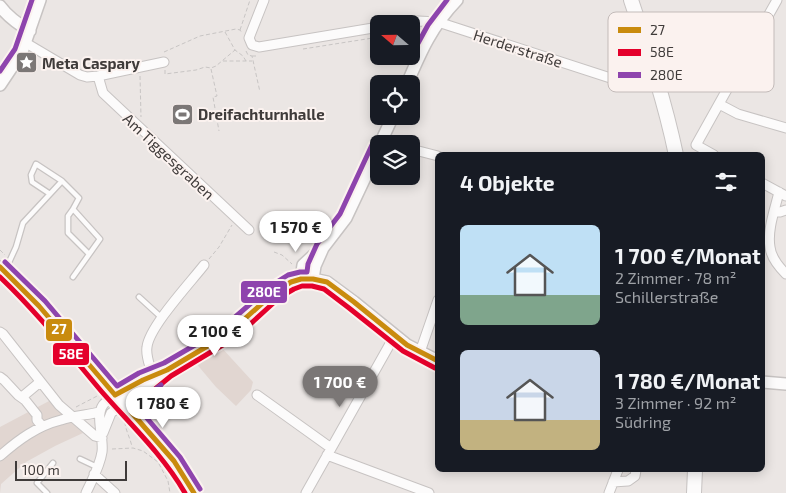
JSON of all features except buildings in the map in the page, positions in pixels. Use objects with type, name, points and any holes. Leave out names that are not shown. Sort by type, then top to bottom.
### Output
[{"type":"main road","points":[[0,85],[22,52],[40,0]]},
{"type":"main road","points":[[411,75],[438,22],[458,0]]},
{"type":"main road","points":[[631,0],[635,12]]},
{"type":"main road","points":[[0,6],[9,17],[30,31]]},
{"type":"main road","points":[[660,92],[675,152]]},
{"type":"main road","points":[[313,279],[315,266],[323,248],[346,218],[370,167]]},
{"type":"main road","points":[[301,279],[303,265],[323,248]]},
{"type":"main road","points":[[2,269],[45,313],[119,399],[129,416],[174,462],[194,493]]},
{"type":"main road","points":[[119,399],[231,331],[276,291],[291,282],[301,279],[327,282],[395,335],[435,360]]},
{"type":"main road","points":[[119,399],[133,396],[153,378]]},
{"type":"main road","points":[[765,382],[786,384]]},
{"type":"main road","points":[[129,416],[133,396]]},
{"type":"main road","points":[[694,493],[695,472]]},
{"type":"street","points":[[264,0],[249,38],[252,44],[260,51],[370,29]]},
{"type":"street","points":[[770,12],[777,0]]},
{"type":"street","name":"Herderstraße","points":[[420,21],[438,22],[608,77]]},
{"type":"street","points":[[26,43],[87,77],[140,67],[164,57]]},
{"type":"street","name":"Am Tiggesgraben","points":[[98,76],[103,93],[249,230]]},
{"type":"street","points":[[709,152],[696,145],[726,92]]},
{"type":"street","points":[[719,104],[738,114],[786,128]]},
{"type":"street","points":[[420,151],[435,155]]},
{"type":"street","points":[[765,185],[783,194],[775,212],[770,233],[770,248],[773,256],[786,274]]},
{"type":"street","points":[[775,212],[786,210]]},
{"type":"street","points":[[153,378],[146,349],[152,332],[204,266]]},
{"type":"street","points":[[420,352],[435,309]]},
{"type":"street","points":[[0,332],[40,382],[70,415],[95,436],[102,437]]},
{"type":"street","points":[[306,493],[395,335]]},
{"type":"street","points":[[0,377],[22,397],[37,415],[37,420],[42,426]]},
{"type":"street","points":[[22,397],[40,382]]},
{"type":"street","points":[[257,395],[329,452],[429,493]]},
{"type":"street","points":[[0,456],[17,442],[42,426],[70,415],[101,409],[119,399]]},
{"type":"street","points":[[102,437],[111,413],[119,399]]},
{"type":"street","points":[[86,493],[96,471],[102,450],[101,409]]},
{"type":"street","points":[[96,471],[115,493]]},
{"type":"street","points":[[609,493],[617,472]]},
{"type":"street","points":[[613,482],[628,481],[635,476],[636,472]]},
{"type":"lane","points":[[50,194],[32,182],[31,175],[36,164],[62,181],[79,198],[68,216],[68,232],[89,254]]},
{"type":"lane","points":[[2,269],[16,247],[23,223],[62,181]]},
{"type":"lane","points":[[73,209],[100,239],[73,277]]},
{"type":"lane","points":[[139,297],[162,318]]},
{"type":"lane","points":[[80,459],[96,471]]},
{"type":"lane","points":[[47,493],[37,483],[53,463]]},
{"type":"path","points":[[242,34],[240,30],[250,0]]},
{"type":"path","points":[[236,50],[211,68],[203,67],[196,70],[165,74],[164,57],[200,36],[236,29],[240,30]]},
{"type":"path","points":[[225,31],[236,50],[244,56],[246,61]]},
{"type":"path","points":[[300,49],[370,38]]},
{"type":"path","points":[[260,51],[252,56],[260,92]]},
{"type":"path","points":[[222,61],[252,60]]},
{"type":"path","points":[[140,67],[142,130]]},
{"type":"path","points":[[211,68],[217,96],[213,97],[219,131]]},
{"type":"path","points":[[204,266],[219,247],[236,218]]},
{"type":"path","points":[[274,252],[282,255],[291,263]]},
{"type":"path","points":[[70,415],[96,398],[101,409]]},
{"type":"path","points":[[129,416],[125,425],[132,448]]},
{"type":"path","points":[[102,450],[132,448],[143,451],[158,462],[168,481],[170,493]]},
{"type":"shaded area","points":[[221,347],[253,382],[251,390],[236,406],[216,387],[195,362]]},
{"type":"shaded area","points":[[51,400],[83,433],[26,462],[1,484],[0,493],[0,427]]},
{"type":"transit line","name":"280E","points":[[0,71],[15,49],[32,0]]},
{"type":"transit line","name":"280E","points":[[420,40],[428,25],[447,0]]},
{"type":"transit line","name":"280E","points":[[5,262],[45,301],[117,386],[139,373],[164,363],[207,338],[226,325],[272,285],[288,275],[307,272],[308,264],[317,244],[340,214],[370,149]]},
{"type":"transit line","name":"27","points":[[0,267],[39,306],[115,395]]},
{"type":"transit line","name":"58E","points":[[0,277],[40,319],[146,441],[167,466],[185,493]]},
{"type":"transit line","name":"27","points":[[115,395],[167,370],[211,344],[231,331],[276,291],[291,282],[301,279],[327,282],[407,345],[435,359]]},
{"type":"transit line","name":"58E","points":[[138,403],[171,376],[236,337],[280,297],[302,286],[324,289],[403,351],[435,368]]},
{"type":"transit line","name":"280E","points":[[161,385],[140,401],[140,410],[180,457],[200,489]]},
{"type":"transit line","name":"27","points":[[132,413],[174,461],[194,493]]},
{"type":"place","name":"Meta Caspary","points":[[26,63]]},
{"type":"place","name":"Dreifachturnhalle","points":[[182,114]]}]
